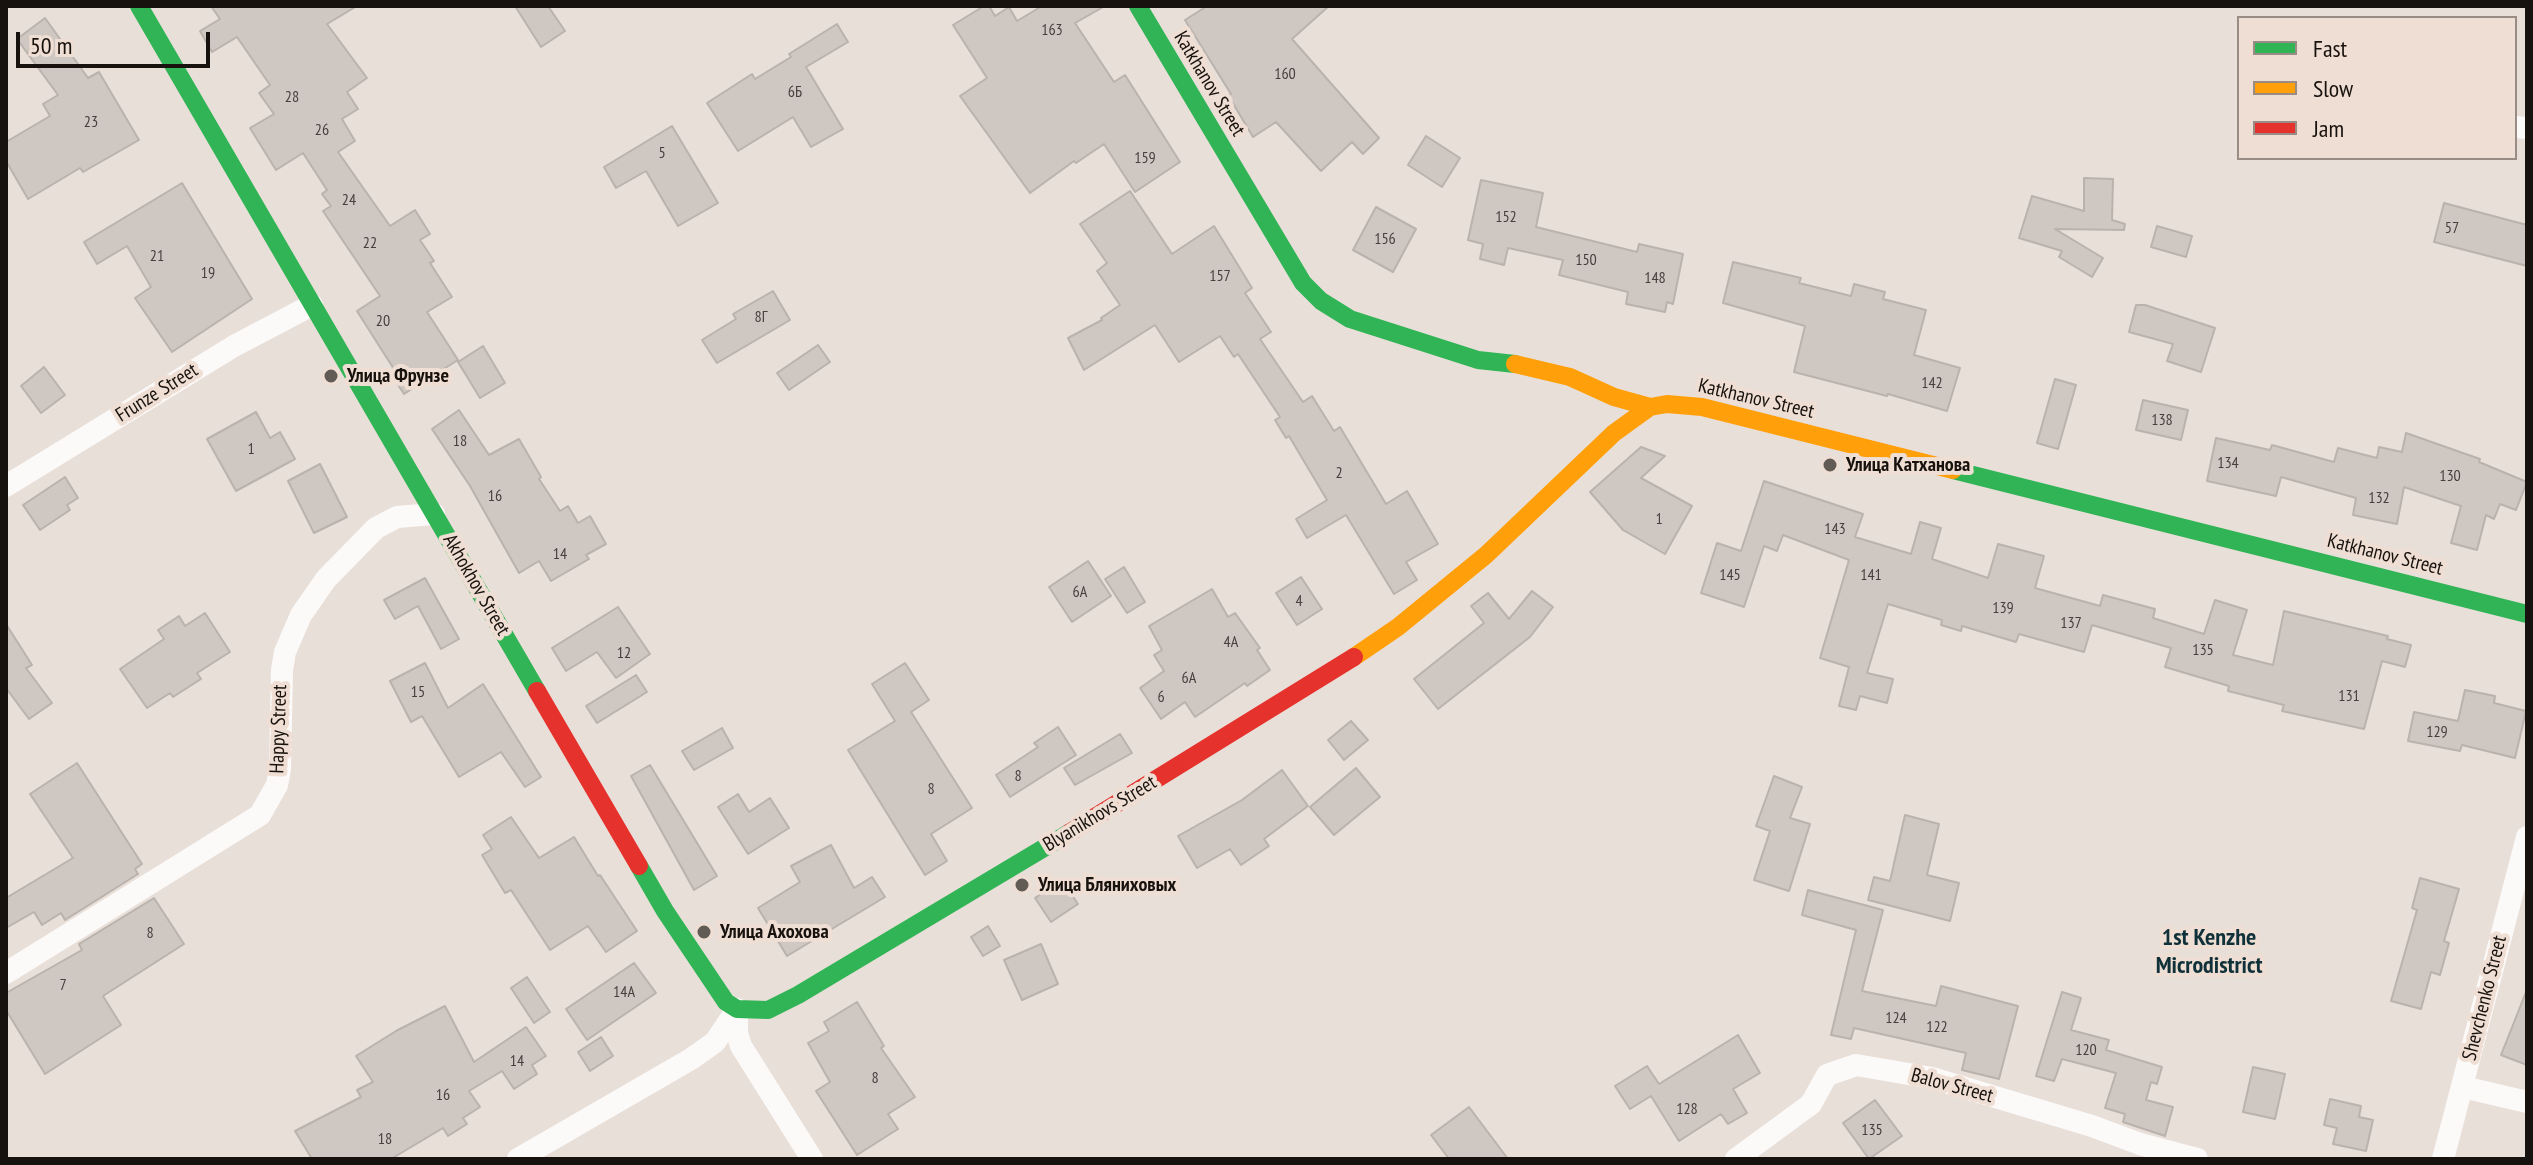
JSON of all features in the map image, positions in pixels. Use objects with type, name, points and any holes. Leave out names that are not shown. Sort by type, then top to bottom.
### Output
[{"type":"street","name":"Akhokhov Street","points":[[139,6],[665,911],[712,985],[726,1002],[737,1009]]},
{"type":"street","name":"Katkhanov Street","points":[[1138,6],[1303,283],[1321,301],[1350,319],[1478,360],[1501,361],[1570,377],[1614,397],[1650,407],[1667,404],[1702,407],[2527,614]]},
{"type":"street","name":"Frunze Street","points":[[6,486],[234,346],[312,305]]},
{"type":"street","name":"Blyanikhovs Street","points":[[737,1009],[768,1010],[798,995],[1125,800],[1336,669],[1398,627],[1486,555],[1614,433],[1650,407]]},
{"type":"street","name":"Happy Street","points":[[6,973],[260,815],[277,785],[282,670],[292,633],[301,615],[326,579],[376,528],[397,517],[434,514]]},
{"type":"street","name":"Shevchenko Street","points":[[2443,1159],[2527,837]]},
{"type":"street","points":[[518,1159],[691,1059],[715,1042],[737,1009]]},
{"type":"street","points":[[737,1009],[737,1033],[741,1046],[812,1159]]},
{"type":"street","name":"Balov Street","points":[[1736,1159],[1811,1104],[1827,1075],[1856,1065],[1932,1078],[2197,1159]]},
{"type":"street","points":[[2463,1087],[2527,1102]]},
{"type":"building","points":[[211,6],[357,6],[327,24],[367,78],[347,92],[358,109],[342,119],[355,141],[338,152],[390,226],[415,210],[430,234],[420,240],[434,261],[430,263],[452,297],[427,312],[458,360],[404,394],[393,377],[397,374],[357,311],[380,296],[323,211],[331,206],[322,194],[327,190],[303,153],[276,170],[250,128],[274,114],[259,93],[270,85],[237,37],[212,52],[200,31],[220,19]]},
{"type":"building","points":[[515,6],[548,6],[565,31],[541,47]]},
{"type":"building","points":[[989,6],[995,16],[1009,7],[1017,21],[1042,6],[1105,6],[1075,23],[1114,82],[1125,75],[1180,162],[1135,192],[1104,144],[1030,193],[960,96],[987,78],[953,25]]},
{"type":"building","points":[[1207,6],[1329,6],[1292,39],[1379,138],[1363,154],[1352,142],[1321,171],[1276,122],[1253,137],[1228,95],[1231,94],[1185,20]]},
{"type":"building","points":[[45,18],[88,78],[99,72],[139,140],[83,172],[80,168],[28,199],[6,161],[6,142],[50,116],[43,104],[58,95],[17,39]]},
{"type":"building","points":[[837,24],[848,42],[806,67],[843,129],[811,147],[793,117],[738,151],[707,103],[752,74],[755,79]]},
{"type":"building","points":[[672,126],[718,203],[678,226],[646,171],[616,188],[604,167]]},
{"type":"building","points":[[1426,136],[1460,158],[1442,187],[1408,165]]},
{"type":"building","points":[[2084,178],[2113,179],[2112,220],[2125,224],[2124,230],[2055,229],[2103,258],[2092,277],[2059,257],[2062,251],[2019,238],[2032,196],[2084,211]]},
{"type":"building","points":[[1481,180],[1543,193],[1536,227],[1637,252],[1639,244],[1683,254],[1673,304],[1667,302],[1665,312],[1626,304],[1628,292],[1559,275],[1563,260],[1508,248],[1504,265],[1480,259],[1483,244],[1468,240]]},
{"type":"building","points":[[182,183],[252,299],[172,352],[135,298],[151,287],[127,246],[97,264],[84,242]]},
{"type":"building","points":[[1130,191],[1172,254],[1214,226],[1252,288],[1245,293],[1271,332],[1260,339],[1303,402],[1312,396],[1334,431],[1340,427],[1386,504],[1407,491],[1438,544],[1406,562],[1417,580],[1394,594],[1346,515],[1307,538],[1296,519],[1327,500],[1289,436],[1286,438],[1275,420],[1280,417],[1238,354],[1234,357],[1220,336],[1179,362],[1155,325],[1084,370],[1068,338],[1102,320],[1120,305],[1097,271],[1107,263],[1080,224]]},
{"type":"building","points":[[2444,203],[2527,225],[2527,266],[2434,242]]},
{"type":"building","points":[[1376,207],[1416,229],[1393,272],[1353,250]]},
{"type":"building","points":[[2157,226],[2192,236],[2186,257],[2151,247]]},
{"type":"building","points":[[1733,262],[1801,278],[1799,283],[1851,296],[1854,284],[1885,292],[1883,299],[1926,310],[1914,355],[1960,368],[1947,411],[1794,372],[1805,326],[1723,303]]},
{"type":"building","points":[[773,291],[790,320],[717,363],[702,340],[736,319],[733,314]]},
{"type":"building","points":[[2136,305],[2145,305],[2215,328],[2201,372],[2167,361],[2173,344],[2129,332]]},
{"type":"building","points":[[818,345],[830,362],[789,390],[777,373]]},
{"type":"building","points":[[483,346],[505,383],[480,398],[458,362]]},
{"type":"building","points":[[44,367],[65,395],[41,413],[21,386]]},
{"type":"building","points":[[2055,379],[2076,385],[2058,449],[2037,443]]},
{"type":"building","points":[[2143,400],[2188,410],[2181,440],[2136,430]]},
{"type":"building","points":[[459,410],[489,455],[519,439],[541,477],[539,479],[560,511],[568,506],[578,523],[590,516],[606,544],[586,555],[589,559],[551,581],[539,561],[519,573],[470,486],[432,429]]},
{"type":"building","points":[[256,412],[270,438],[280,432],[295,459],[236,491],[207,439]]},
{"type":"building","points":[[2406,433],[2480,459],[2479,462],[2527,482],[2516,510],[2500,504],[2494,519],[2486,515],[2477,550],[2451,543],[2461,506],[2404,487],[2397,524],[2353,515],[2356,498],[2281,477],[2276,496],[2207,481],[2216,438],[2270,450],[2272,445],[2334,462],[2338,448],[2377,458],[2379,447],[2402,452]]},
{"type":"building","points":[[1641,447],[1665,456],[1641,478],[1692,506],[1665,554],[1623,530],[1590,492]]},
{"type":"building","points":[[320,464],[347,517],[314,533],[288,481]]},
{"type":"building","points":[[65,477],[78,498],[67,505],[70,510],[40,530],[23,505]]},
{"type":"building","points":[[1764,481],[1863,514],[1855,537],[1911,554],[1920,522],[1941,528],[1932,559],[1988,578],[1998,544],[2044,556],[2035,588],[2100,606],[2103,595],[2155,609],[2153,618],[2204,634],[2215,600],[2247,610],[2233,655],[2273,665],[2284,611],[2388,636],[2387,639],[2411,645],[2405,667],[2382,661],[2364,729],[2282,711],[2284,705],[2228,691],[2229,686],[2165,667],[2171,648],[2092,625],[2084,652],[2019,634],[2016,642],[1962,626],[1961,631],[1941,625],[1942,620],[1888,604],[1867,673],[1893,679],[1887,703],[1860,696],[1856,710],[1839,706],[1849,667],[1820,658],[1849,560],[1783,535],[1777,551],[1764,546],[1744,607],[1701,593],[1717,543],[1741,551]]},
{"type":"building","points":[[1088,561],[1111,596],[1072,622],[1049,587]]},
{"type":"building","points":[[1124,567],[1145,602],[1127,613],[1105,579]]},
{"type":"building","points":[[1301,577],[1322,609],[1297,625],[1276,593]]},
{"type":"building","points":[[425,578],[459,639],[441,649],[418,606],[395,619],[384,600]]},
{"type":"building","points":[[1212,589],[1228,617],[1235,613],[1260,648],[1257,650],[1270,670],[1195,717],[1185,702],[1161,719],[1140,688],[1164,671],[1154,655],[1162,650],[1149,626]]},
{"type":"building","points":[[1532,591],[1553,607],[1530,637],[1438,709],[1414,679],[1484,623],[1471,606],[1488,593],[1509,619]]},
{"type":"building","points":[[618,607],[650,654],[616,678],[597,652],[566,671],[552,648]]},
{"type":"building","points":[[205,613],[230,652],[197,673],[201,679],[173,697],[170,693],[147,708],[120,669],[164,639],[158,630],[179,616],[185,626]]},
{"type":"building","points":[[6,624],[32,665],[26,668],[52,703],[29,719],[6,688]]},
{"type":"building","points":[[425,663],[448,708],[483,684],[541,777],[525,787],[501,752],[459,777],[422,716],[411,722],[390,681]]},
{"type":"building","points":[[905,663],[929,700],[911,712],[972,808],[931,834],[947,861],[925,875],[848,750],[895,721],[872,684]]},
{"type":"building","points":[[636,675],[647,692],[597,723],[586,706]]},
{"type":"building","points":[[2465,690],[2495,696],[2494,703],[2526,711],[2515,758],[2462,745],[2460,751],[2408,741],[2414,712],[2458,721]]},
{"type":"building","points":[[1351,721],[1368,740],[1344,760],[1328,740]]},
{"type":"building","points":[[1058,727],[1076,755],[1010,797],[996,775],[1038,747],[1034,743]]},
{"type":"building","points":[[722,728],[733,748],[694,770],[682,751]]},
{"type":"building","points":[[1120,734],[1132,753],[1075,785],[1064,768]]},
{"type":"building","points":[[77,763],[142,864],[135,869],[138,874],[65,920],[61,913],[42,925],[34,912],[6,928],[6,898],[73,858],[30,794]]},
{"type":"building","points":[[650,765],[717,876],[694,890],[631,776]]},
{"type":"building","points":[[1356,768],[1380,797],[1334,835],[1310,807]]},
{"type":"building","points":[[1282,770],[1308,806],[1264,839],[1269,846],[1241,865],[1230,849],[1197,868],[1178,836],[1242,800]]},
{"type":"building","points":[[1774,776],[1802,787],[1790,818],[1810,824],[1789,891],[1754,880],[1770,831],[1756,826]]},
{"type":"building","points":[[738,794],[749,812],[770,798],[789,828],[748,854],[718,807]]},
{"type":"building","points":[[1905,815],[1939,824],[1927,875],[1959,883],[1950,921],[1868,900],[1874,877],[1890,881]]},
{"type":"building","points":[[511,817],[539,858],[574,837],[637,931],[606,952],[588,926],[550,950],[511,890],[505,893],[482,855],[492,849],[483,835]]},
{"type":"building","points":[[831,845],[854,888],[872,877],[885,897],[787,956],[758,908],[800,882],[791,866]]},
{"type":"building","points":[[2420,878],[2459,889],[2444,941],[2449,943],[2440,975],[2431,972],[2421,1009],[2391,1001],[2417,910],[2412,908]]},
{"type":"building","points":[[1062,880],[1078,904],[1051,922],[1035,898]]},
{"type":"building","points":[[1808,890],[1883,910],[1862,991],[1936,1006],[1941,986],[2018,1006],[1999,1079],[1962,1070],[1966,1053],[1854,1028],[1851,1039],[1831,1035],[1856,930],[1802,915]]},
{"type":"building","points":[[154,898],[184,944],[103,996],[121,1025],[45,1074],[6,1010],[6,993],[82,950],[79,944]]},
{"type":"building","points":[[988,926],[1000,946],[983,956],[971,937]]},
{"type":"building","points":[[1041,944],[1058,984],[1022,1000],[1004,960]]},
{"type":"building","points":[[634,963],[656,993],[587,1040],[566,1009]]},
{"type":"building","points":[[527,977],[550,1012],[534,1023],[511,988]]},
{"type":"building","points":[[2062,992],[2081,998],[2071,1030],[2109,1040],[2106,1050],[2162,1067],[2157,1084],[2151,1082],[2146,1100],[2173,1107],[2165,1136],[2123,1122],[2125,1114],[2105,1108],[2116,1073],[2062,1059],[2054,1081],[2036,1076]]},
{"type":"building","points":[[2527,992],[2527,1065],[2501,1055]]},
{"type":"building","points":[[857,1002],[884,1046],[881,1048],[915,1097],[888,1114],[898,1129],[857,1155],[816,1091],[830,1082],[808,1043],[829,1031],[824,1022]]},
{"type":"building","points":[[445,1006],[474,1062],[526,1027],[546,1056],[532,1065],[537,1074],[514,1089],[502,1071],[469,1091],[480,1107],[463,1118],[467,1124],[448,1136],[443,1128],[391,1159],[312,1159],[295,1131],[361,1097],[357,1090],[373,1082],[356,1056]]},
{"type":"building","points":[[1738,1035],[1760,1073],[1733,1089],[1747,1113],[1728,1124],[1721,1114],[1679,1141],[1651,1096],[1630,1109],[1615,1086],[1647,1066],[1659,1084]]},
{"type":"building","points":[[601,1037],[613,1056],[590,1071],[578,1052]]},
{"type":"building","points":[[2253,1067],[2285,1074],[2275,1119],[2243,1112]]},
{"type":"building","points":[[2330,1099],[2361,1106],[2359,1117],[2373,1120],[2366,1151],[2333,1144],[2337,1128],[2324,1125]]},
{"type":"building","points":[[1875,1100],[1902,1136],[1869,1159],[1843,1123]]},
{"type":"building","points":[[1469,1107],[1508,1159],[1449,1159],[1431,1135]]},
{"type":"traffic: fast","points":[[139,6],[537,691]]},
{"type":"traffic: fast","points":[[1138,6],[1303,283],[1321,301],[1350,319],[1478,360],[1515,364]]},
{"type":"traffic: fast","points":[[1953,470],[2527,614]]},
{"type":"traffic: fast","points":[[639,866],[726,1002],[737,1009],[768,1010],[1069,833]]},
{"type":"traffic: slow","points":[[1515,364],[1570,377],[1614,397],[1650,407],[1667,404],[1702,407],[1953,470]]},
{"type":"traffic: slow","points":[[1354,657],[1398,627],[1486,555],[1614,433],[1650,407]]},
{"type":"traffic: jam","points":[[1069,833],[1354,657]]},
{"type":"traffic: jam","points":[[537,691],[639,866]]},
{"type":"place","name":"Улица Фрунзе","points":[[331,376]]},
{"type":"place","name":"Улица Катханова","points":[[1830,465]]},
{"type":"place","name":"Улица Бляниховых","points":[[1022,885]]},
{"type":"place","name":"Улица Ахохова","points":[[704,932]]},
{"type":"district","name":"1st Kenzhe Microdistrict","points":[[2209,952]]}]
